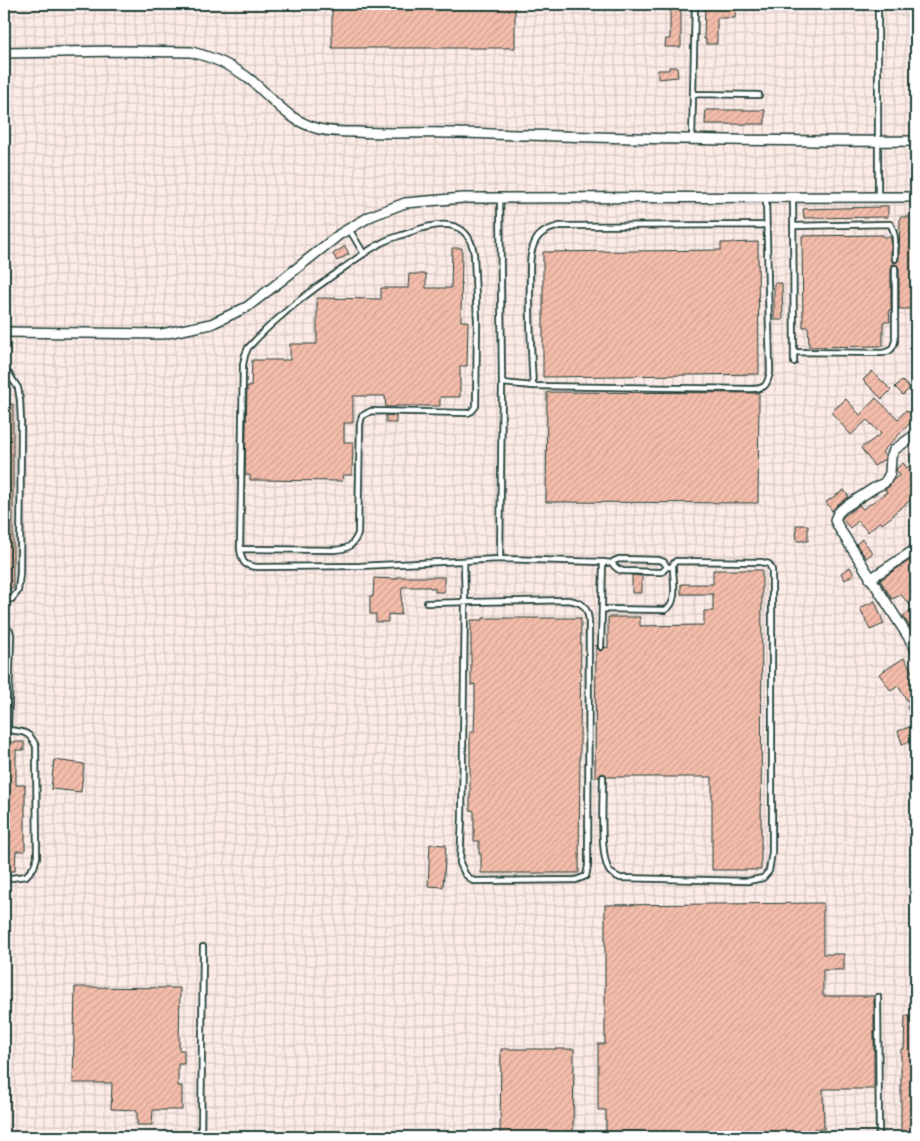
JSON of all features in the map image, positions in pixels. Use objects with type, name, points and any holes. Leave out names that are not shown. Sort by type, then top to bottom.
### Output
[{"type":"street","points":[[4,53],[191,52],[200,54],[221,62],[250,80],[286,113],[302,122],[320,129],[340,132],[458,132],[692,140],[916,141]]},
{"type":"street","points":[[4,332],[162,334],[212,324],[247,306],[349,228],[370,216],[405,203],[500,197],[916,197]]},
{"type":"street","points":[[916,434],[894,450],[891,457],[890,474],[884,483],[842,509],[835,520],[838,528],[870,579],[916,649]]},
{"type":"street","points":[[870,579],[916,549]]},
{"type":"lane","points":[[692,140],[695,4]]},
{"type":"lane","points":[[878,4],[878,197]]},
{"type":"lane","points":[[694,94],[759,95]]},
{"type":"lane","points":[[500,197],[502,383],[500,559]]},
{"type":"lane","points":[[502,383],[533,386],[750,390],[762,388],[766,385],[770,372],[766,198]]},
{"type":"lane","points":[[793,198],[794,362]]},
{"type":"lane","points":[[793,226],[890,224],[894,230],[895,259]]},
{"type":"lane","points":[[240,549],[334,550],[352,546],[358,534],[360,424],[362,416],[371,411],[468,413],[476,406],[477,321],[473,244],[468,235],[461,229],[452,225],[435,225],[384,242],[364,254],[281,315],[248,348],[243,365],[240,549],[243,561],[250,567],[258,567],[360,566],[500,559],[603,562],[612,563],[619,570],[623,571],[656,572],[662,572],[676,561],[761,562],[769,564],[772,570],[772,852],[769,871],[763,878],[748,881],[620,878],[611,873],[603,850],[603,777]]},
{"type":"lane","points":[[533,386],[529,309],[530,260],[533,246],[542,233],[559,226],[766,225]]},
{"type":"lane","points":[[349,228],[364,254]]},
{"type":"lane","points":[[794,352],[882,353],[890,351],[894,347],[896,335],[895,268]]},
{"type":"lane","points":[[4,371],[9,374],[18,388],[21,450],[20,573],[18,592],[12,599],[4,600]]},
{"type":"lane","points":[[602,609],[668,609],[673,602],[674,586],[670,567],[664,562],[660,560],[619,559],[612,563]]},
{"type":"lane","points":[[427,603],[465,602],[568,600],[578,601],[588,612],[588,866],[586,876],[576,880],[473,881],[465,874],[460,863],[465,602],[464,562]]},
{"type":"lane","points":[[601,646],[603,562]]},
{"type":"lane","points":[[4,626],[10,631],[11,635],[6,730],[28,733],[36,746],[37,857],[34,867],[26,876],[4,879]]},
{"type":"lane","points":[[201,1137],[203,947]]},
{"type":"lane","points":[[878,997],[879,1137]]},
{"type":"shaded area","points":[[4,4],[916,4],[916,1137],[4,1137]]},
{"type":"building","points":[[332,4],[515,4],[515,48],[332,48]]},
{"type":"building","points":[[670,4],[681,4],[681,47],[665,47],[666,39],[670,39]]},
{"type":"building","points":[[705,4],[736,4],[735,18],[717,18],[717,44],[706,44],[706,39],[704,39]]},
{"type":"building","points":[[669,67],[677,67],[678,77],[658,79],[658,70],[669,70]]},
{"type":"building","points":[[706,110],[765,110],[765,124],[705,124]]},
{"type":"building","points":[[888,206],[888,217],[804,218],[803,209],[879,207]]},
{"type":"building","points":[[900,217],[916,217],[916,309],[899,309],[899,268],[893,264],[891,268],[890,322],[883,322],[883,346],[809,347],[808,327],[803,327],[802,236],[883,235],[883,237],[891,237],[891,259],[895,263],[899,259]]},
{"type":"building","points":[[758,242],[759,374],[543,377],[543,252],[721,250],[721,243]]},
{"type":"building","points":[[345,246],[349,254],[337,261],[333,254]]},
{"type":"building","points":[[452,248],[462,248],[461,321],[468,321],[467,366],[460,366],[460,397],[440,397],[440,406],[386,407],[385,396],[353,396],[353,423],[344,423],[344,442],[353,442],[352,475],[343,475],[342,481],[250,480],[250,475],[245,475],[247,386],[251,387],[252,360],[290,360],[290,344],[317,344],[317,298],[381,299],[381,288],[408,288],[409,274],[426,274],[426,288],[451,288]]},
{"type":"building","points":[[774,283],[782,283],[783,320],[774,320]]},
{"type":"building","points":[[872,371],[891,390],[882,399],[863,380]]},
{"type":"building","points":[[902,381],[910,388],[903,395],[895,387]]},
{"type":"building","points":[[547,392],[759,393],[758,503],[546,502]]},
{"type":"building","points":[[876,398],[898,419],[906,410],[915,418],[882,452],[885,459],[874,466],[861,448],[881,434],[867,420],[851,435],[831,412],[846,399],[860,415]]},
{"type":"building","points":[[4,404],[13,404],[13,589],[4,589]]},
{"type":"building","points":[[386,415],[396,416],[396,423],[386,423]]},
{"type":"building","points":[[916,462],[916,496],[894,515],[882,524],[880,521],[868,532],[858,521],[850,528],[842,519],[859,505],[863,509],[887,492],[885,489],[900,475],[896,470],[903,463],[907,468]]},
{"type":"building","points":[[844,490],[849,497],[838,504],[832,511],[826,502]]},
{"type":"building","points":[[796,525],[808,525],[808,541],[797,541]]},
{"type":"building","points":[[862,539],[873,553],[866,558],[856,544]]},
{"type":"building","points":[[916,556],[916,634],[903,616],[913,608],[901,595],[892,599],[880,580]]},
{"type":"building","points":[[850,567],[854,574],[845,580],[841,573]]},
{"type":"building","points":[[713,570],[762,570],[761,870],[712,870],[712,777],[607,777],[603,773],[599,777],[595,777],[596,645],[600,651],[605,647],[608,648],[608,617],[640,617],[640,626],[704,625],[704,611],[713,611],[713,594],[681,594],[681,584],[713,584]]},
{"type":"building","points":[[632,575],[642,576],[642,593],[632,593]]},
{"type":"building","points":[[397,577],[444,577],[444,592],[435,592],[435,588],[430,587],[402,587],[401,615],[388,614],[388,622],[376,622],[376,614],[370,614],[370,596],[373,597],[374,578],[397,579]]},
{"type":"building","points":[[875,601],[884,624],[870,630],[860,608]]},
{"type":"building","points":[[483,618],[581,618],[579,873],[481,873],[479,841],[474,841],[474,811],[470,810],[470,732],[474,732],[475,706],[475,684],[471,685],[471,620],[483,620]]},
{"type":"building","points":[[904,658],[916,681],[916,739],[902,744],[898,731],[915,725],[907,707],[910,705],[898,686],[891,691],[879,674]]},
{"type":"building","points":[[4,742],[24,742],[24,750],[16,750],[16,785],[25,785],[25,851],[16,851],[15,871],[4,871]]},
{"type":"building","points":[[54,760],[84,764],[81,792],[51,789]]},
{"type":"building","points":[[430,844],[446,845],[443,887],[428,886]]},
{"type":"building","points":[[823,903],[823,954],[844,954],[844,970],[823,970],[823,996],[874,996],[874,1089],[823,1089],[824,1129],[814,1129],[814,1137],[606,1137],[606,1110],[598,1110],[598,1044],[605,1044],[605,905]]},
{"type":"building","points":[[75,987],[180,988],[179,1050],[184,1050],[184,1064],[178,1064],[178,1086],[182,1086],[182,1110],[153,1110],[152,1125],[137,1125],[137,1110],[111,1109],[112,1083],[73,1083]]},
{"type":"building","points":[[905,1016],[916,1016],[916,1137],[901,1137],[901,1049],[904,1049]]},
{"type":"building","points":[[501,1049],[574,1049],[573,1137],[500,1137]]}]
